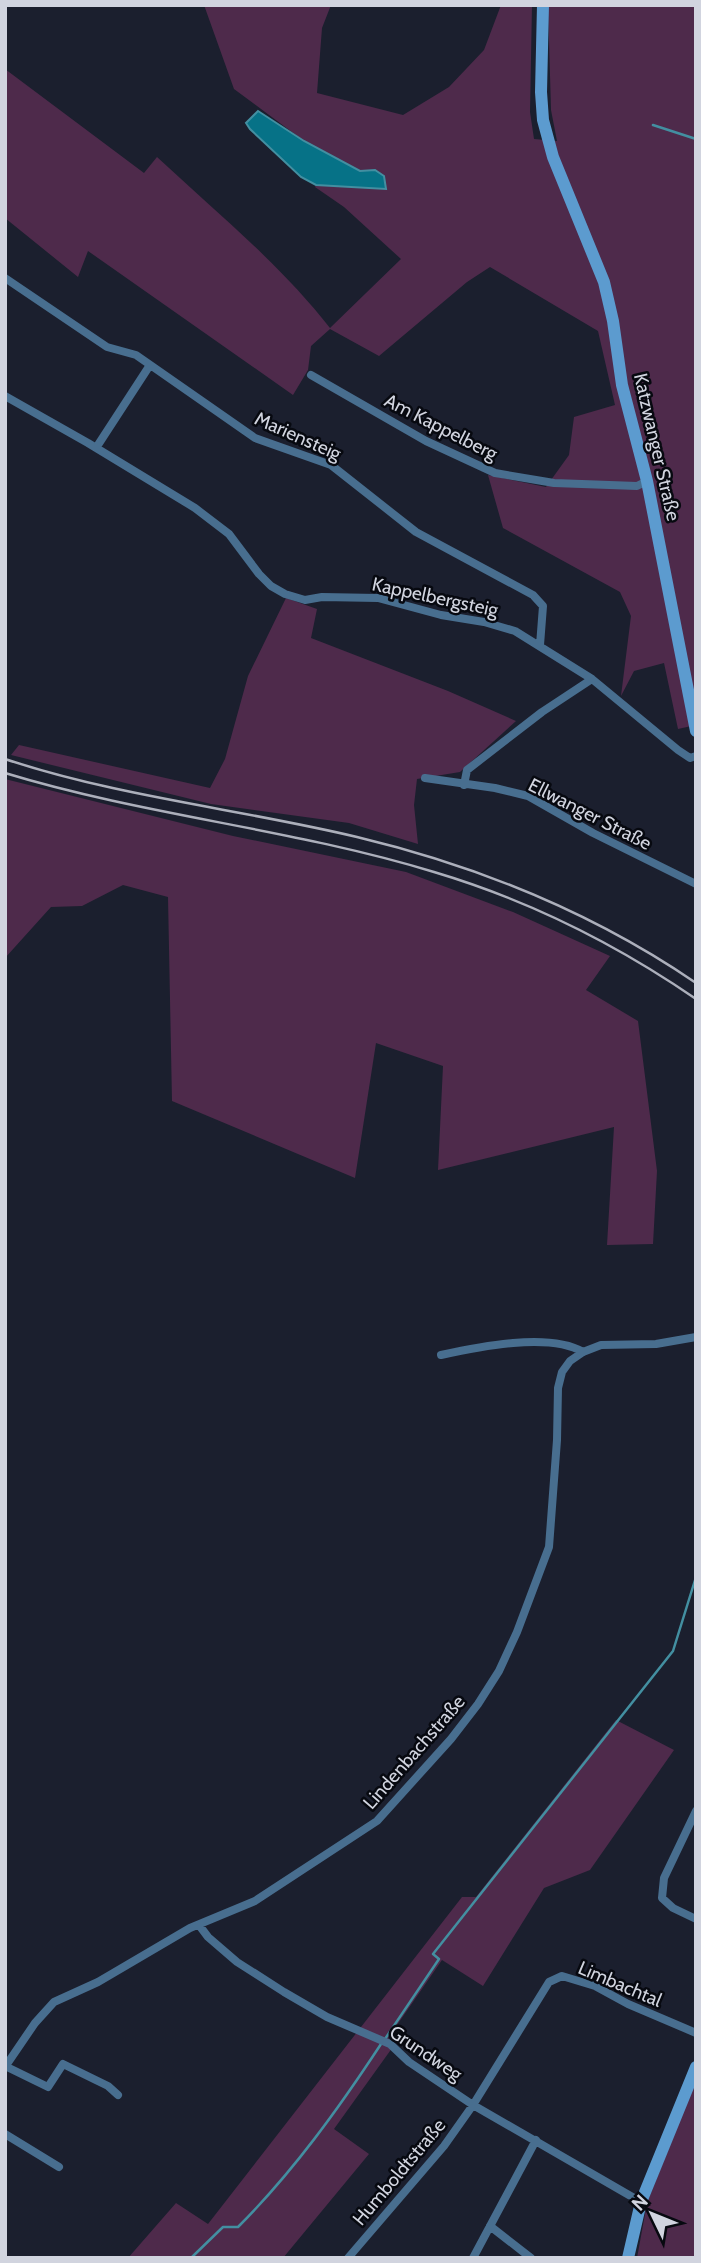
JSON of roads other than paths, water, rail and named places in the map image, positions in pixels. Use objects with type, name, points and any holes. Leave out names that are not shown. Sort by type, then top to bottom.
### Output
[{"type":"main road","name":"Katzwanger Straße","points":[[543,5],[543,120],[553,157],[595,255],[610,307],[622,386],[647,481],[696,731]]},
{"type":"main road","points":[[628,2258],[642,2202],[696,2067]]},
{"type":"street","name":"Mariensteig","points":[[5,278],[107,347],[136,355],[256,438],[331,465],[416,532],[533,595],[543,606],[540,645]]},
{"type":"street","points":[[96,447],[150,365]]},
{"type":"street","name":"Am Kappelberg","points":[[311,375],[426,441],[495,473],[554,483],[638,486],[647,481]]},
{"type":"street","name":"Kappelbergsteig","points":[[5,396],[96,447],[215,523],[229,534],[259,575],[285,594],[304,600],[321,597],[378,598],[515,631],[592,679],[678,750],[690,758],[696,756]]},
{"type":"street","points":[[464,785],[467,770],[542,712],[592,679]]},
{"type":"street","name":"Ellwanger Straße","points":[[425,778],[495,788],[528,796],[593,834],[696,884]]},
{"type":"street","points":[[440,1355],[494,1344],[574,1346],[583,1352],[601,1345],[656,1344],[696,1337]]},
{"type":"street","name":"Lindenbachstraße","points":[[118,2095],[108,2086],[63,2064],[48,2087],[5,2066],[35,2023],[54,2002],[98,1982],[199,1925],[255,1901],[377,1821],[450,1740],[499,1671],[549,1548],[558,1388],[562,1372],[570,1361],[583,1352]]},
{"type":"street","points":[[696,1811],[664,1878],[662,1898],[673,1908],[696,1919]]},
{"type":"street","name":"Grundweg","points":[[199,1925],[213,1941],[248,1969],[327,2017],[390,2044],[409,2063],[473,2105],[642,2202]]},
{"type":"street","name":"Limbachtal","points":[[473,2105],[548,1982],[562,1976],[595,1986],[628,2004],[696,2033]]},
{"type":"street","name":"Humboldtstraße","points":[[348,2258],[444,2146],[473,2105]]},
{"type":"street","points":[[5,2134],[59,2167]]},
{"type":"street","points":[[473,2258],[536,2140]]},
{"type":"street","points":[[490,2226],[531,2258]]},
{"type":"water","points":[[258,111],[304,141],[360,171],[375,170],[384,176],[386,189],[316,185],[301,177],[246,123]]},
{"type":"waterway","points":[[653,125],[696,139]]},
{"type":"waterway","points":[[385,2039],[439,1959],[433,1954],[673,1651],[696,1577]]},
{"type":"waterway","points":[[191,2258],[223,2227],[238,2227],[278,2184],[332,2116],[381,2044]]},
{"type":"railway","points":[[5,759],[136,793],[357,837],[446,862],[490,877],[575,913],[616,934],[696,983]]},
{"type":"railway","points":[[5,773],[112,801],[328,844],[469,883],[570,925],[635,960],[696,999]]}]
